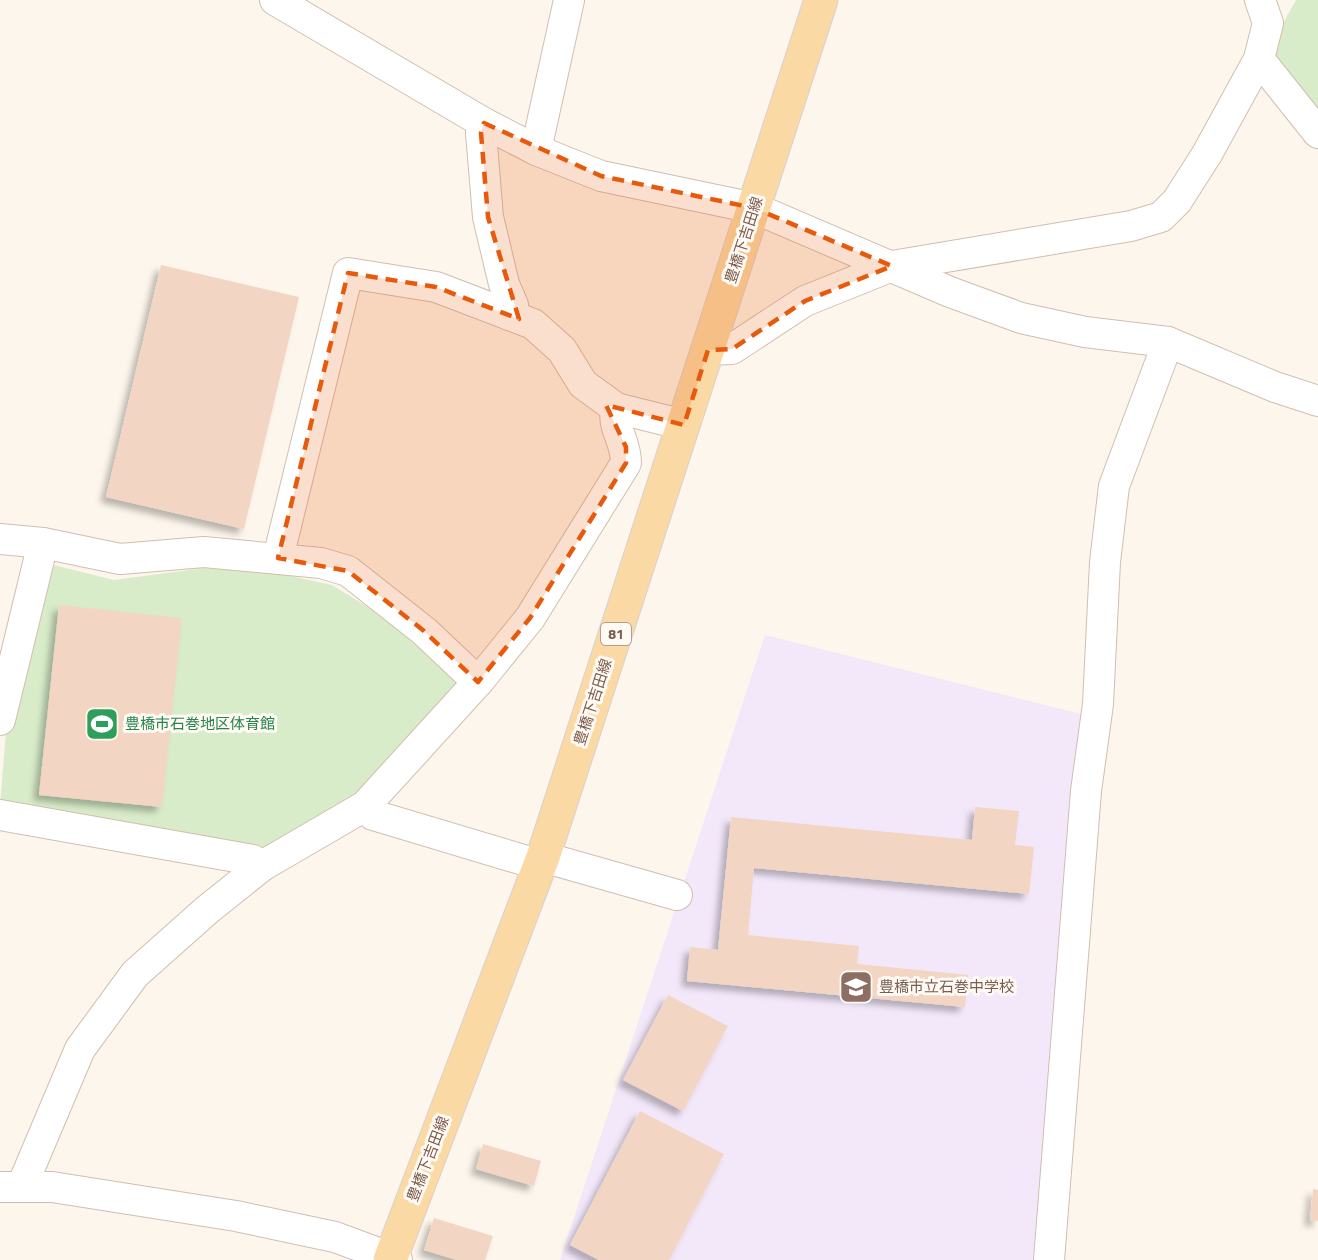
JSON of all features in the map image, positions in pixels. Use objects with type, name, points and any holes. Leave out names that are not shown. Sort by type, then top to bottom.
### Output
[{"type":"main road","name":"豊橋下吉田線","points":[[392,1259],[541,861],[821,0]]},
{"type":"street","points":[[275,0],[484,123],[536,150],[601,176],[754,208],[1021,318],[1085,332],[1168,342],[1275,387],[1318,400]]},
{"type":"street","points":[[536,150],[569,0]]},
{"type":"street","points":[[708,350],[732,349],[805,301],[892,266],[1131,226],[1161,217],[1177,201],[1207,154],[1259,59],[1268,23],[1260,0]]},
{"type":"street","points":[[1259,59],[1318,133]]},
{"type":"street","points":[[484,123],[481,133],[488,217],[504,284],[513,304],[509,315]]},
{"type":"street","points":[[278,558],[348,273],[436,287],[533,324],[562,350],[583,384],[616,408],[684,425]]},
{"type":"street","points":[[1049,1260],[1086,791],[1098,704],[1106,562],[1114,486],[1168,342]]},
{"type":"street","points":[[392,1259],[335,1237],[236,1216],[52,1187],[11,1186],[80,1049],[135,974],[207,910],[262,866],[365,806],[478,682],[530,618],[626,463],[626,447],[614,422],[616,408]]},
{"type":"street","points":[[0,539],[44,543],[120,559],[204,552],[321,563],[348,571],[424,631],[478,682]]},
{"type":"street","points":[[0,720],[44,543]]},
{"type":"street","points":[[365,806],[373,815],[677,895]]},
{"type":"street","points":[[0,815],[253,860],[262,866]]},
{"type":"highlighted area","points":[[484,123],[601,176],[754,208],[892,266],[805,301],[732,349],[708,350],[684,425],[606,405],[626,447],[626,463],[530,618],[478,682],[424,631],[348,571],[278,558],[348,273],[436,287],[519,319],[488,217],[481,133]]},
{"type":"shaded area","name":"豊橋市立石巻中学校","points":[[765,635],[1085,715],[1040,1260],[560,1260]]},
{"type":"green space","points":[[1296,0],[1318,0],[1318,109],[1268,50]]},
{"type":"green space","points":[[54,565],[114,580],[204,568],[281,574],[332,585],[391,621],[465,690],[355,805],[265,857],[0,806],[6,732]]},
{"type":"building","points":[[161,265],[299,297],[244,529],[106,497]]},
{"type":"building","points":[[59,605],[182,618],[162,807],[39,795]]},
{"type":"building","points":[[975,807],[1019,811],[1015,845],[1034,847],[1029,894],[754,868],[748,935],[859,946],[857,964],[968,975],[965,1007],[687,981],[690,947],[718,950],[731,817],[972,840]]},
{"type":"building","points":[[668,995],[728,1026],[683,1111],[623,1080]]},
{"type":"building","points":[[640,1111],[724,1154],[669,1260],[599,1260],[570,1245]]},
{"type":"building","points":[[483,1144],[541,1161],[534,1186],[476,1169]]},
{"type":"building","points":[[1313,1189],[1318,1190],[1318,1221],[1310,1221]]},
{"type":"building","points":[[434,1218],[493,1236],[485,1260],[457,1260],[424,1250]]},
{"type":"place","name":"豊橋市石巻地区体育館","points":[[102,724]]},
{"type":"place","name":"豊橋市立石巻中学校","points":[[856,987]]}]
